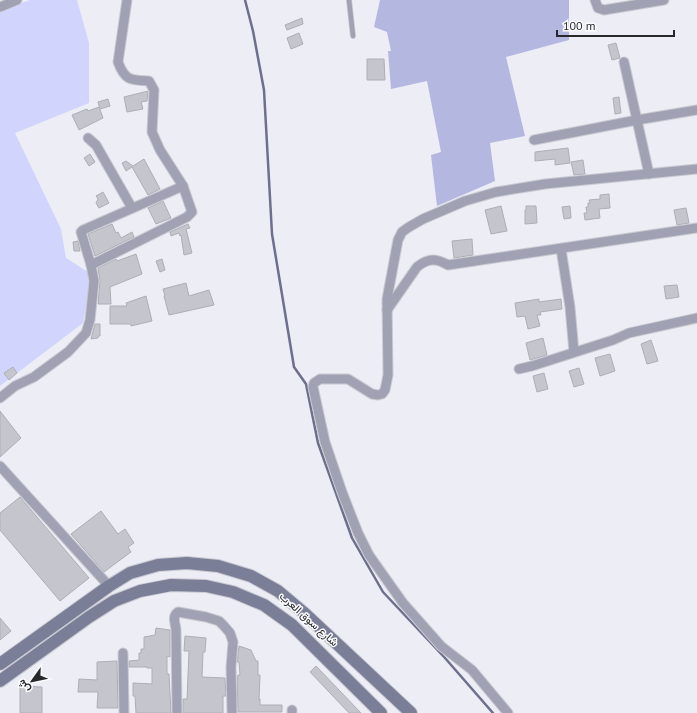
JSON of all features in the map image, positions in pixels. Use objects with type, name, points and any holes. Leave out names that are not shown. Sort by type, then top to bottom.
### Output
[{"type":"main road","name":"شارع سوق العرب","points":[[0,664],[109,586],[130,573],[158,565],[187,563],[218,566],[251,576],[278,591],[303,612],[411,713]]},
{"type":"main road","points":[[0,681],[89,617],[114,601],[140,591],[171,585],[206,586],[233,592],[264,605],[292,625],[381,713]]},
{"type":"street","points":[[0,7],[17,0]]},
{"type":"street","points":[[91,265],[187,217],[192,212],[183,186],[160,150],[152,132],[154,90],[152,84],[149,81],[132,80],[127,78],[122,72],[118,62],[127,0]]},
{"type":"street","points":[[595,0],[598,8],[604,10],[664,0]]},
{"type":"street","points":[[624,62],[649,174]]},
{"type":"street","points":[[534,140],[697,110]]},
{"type":"street","points":[[88,138],[96,145],[132,208]]},
{"type":"street","points":[[508,713],[472,670],[441,646],[403,602],[369,555],[358,533],[342,492],[325,442],[313,387],[314,383],[320,379],[348,379],[372,394],[382,394],[385,390],[388,375],[387,299],[398,240],[402,232],[423,219],[465,201],[496,192],[545,184],[697,169]]},
{"type":"street","points":[[0,398],[15,386],[34,377],[68,352],[86,333],[90,320],[94,281],[91,265],[81,232],[183,186]]},
{"type":"street","points":[[387,310],[422,262],[440,260],[448,265],[697,228]]},
{"type":"street","points":[[561,249],[570,308],[574,352]]},
{"type":"street","points":[[519,369],[613,340],[629,333],[697,318]]},
{"type":"street","points":[[0,466],[109,586]]},
{"type":"street","points":[[177,713],[176,629],[174,614],[178,612],[219,621],[230,633],[233,642],[231,667],[232,713]]},
{"type":"street","points":[[123,653],[124,713]]},
{"type":"lane","points":[[349,0],[353,36]]},
{"type":"shaded area","points":[[30,0],[77,0],[89,43],[89,103],[15,133],[61,229],[66,258],[88,272],[91,282],[83,323],[0,386],[0,10]]},
{"type":"shaded area","points":[[380,0],[569,0],[569,40],[506,57],[525,136],[490,143],[495,181],[437,206],[431,155],[441,152],[427,81],[391,89],[388,51],[391,51],[387,32],[374,27]]},
{"type":"building","points":[[302,18],[303,24],[287,30],[285,25]]},
{"type":"building","points":[[299,33],[303,44],[291,49],[287,38]]},
{"type":"building","points":[[616,43],[620,58],[612,60],[608,45]]},
{"type":"building","points":[[367,59],[384,59],[385,80],[367,80]]},
{"type":"building","points":[[148,91],[147,101],[141,102],[143,109],[127,112],[124,97]]},
{"type":"building","points":[[619,97],[621,113],[615,114],[613,98]]},
{"type":"building","points":[[108,99],[110,106],[100,109],[98,102]]},
{"type":"building","points":[[99,107],[103,118],[79,130],[72,115],[87,109],[88,111]]},
{"type":"building","points":[[568,148],[570,163],[555,165],[555,159],[535,161],[535,152]]},
{"type":"building","points":[[90,154],[95,162],[89,166],[84,158]]},
{"type":"building","points":[[144,159],[160,189],[148,195],[132,167],[126,171],[122,163],[126,161],[133,166]]},
{"type":"building","points":[[583,160],[585,174],[574,175],[571,162]]},
{"type":"building","points":[[103,192],[109,203],[99,208],[96,203],[98,199],[96,196]]},
{"type":"building","points":[[609,194],[610,208],[599,209],[600,218],[585,220],[584,213],[587,213],[586,207],[588,207],[588,203],[590,203],[589,200],[600,199],[600,195]]},
{"type":"building","points":[[163,201],[171,218],[156,224],[148,208]]},
{"type":"building","points":[[501,206],[507,231],[491,234],[485,210]]},
{"type":"building","points":[[526,206],[536,206],[537,223],[525,224]]},
{"type":"building","points":[[570,206],[571,218],[564,219],[562,207]]},
{"type":"building","points":[[686,208],[689,223],[677,225],[674,210]]},
{"type":"building","points":[[112,224],[116,233],[118,232],[121,238],[132,232],[134,237],[95,256],[88,234]]},
{"type":"building","points":[[188,224],[190,228],[186,229],[192,253],[184,255],[181,235],[180,236],[179,233],[171,236],[170,232]]},
{"type":"building","points":[[472,239],[473,255],[454,258],[452,241]]},
{"type":"building","points":[[78,241],[80,251],[74,251],[73,242]]},
{"type":"building","points":[[136,254],[142,274],[110,287],[111,304],[98,304],[100,281],[98,268],[116,259],[117,261]]},
{"type":"building","points":[[162,259],[165,270],[160,272],[156,261]]},
{"type":"building","points":[[186,283],[189,296],[209,290],[214,305],[169,315],[163,289]]},
{"type":"building","points":[[677,285],[679,297],[666,299],[664,286]]},
{"type":"building","points":[[146,296],[152,321],[131,326],[131,324],[110,324],[110,306],[127,306],[126,303]]},
{"type":"building","points":[[539,299],[539,302],[561,299],[562,309],[540,312],[541,315],[537,315],[540,326],[528,329],[525,316],[517,317],[515,303]]},
{"type":"building","points":[[95,324],[100,324],[100,336],[98,336],[98,338],[91,339]]},
{"type":"building","points":[[543,338],[547,355],[530,360],[526,343]]},
{"type":"building","points":[[651,340],[658,361],[647,364],[641,344]]},
{"type":"building","points":[[610,354],[615,371],[600,376],[595,358]]},
{"type":"building","points":[[13,367],[17,373],[9,380],[4,373]]},
{"type":"building","points":[[579,368],[584,384],[574,387],[569,371]]},
{"type":"building","points":[[544,373],[548,389],[537,392],[533,376]]},
{"type":"building","points":[[0,411],[21,438],[0,457]]},
{"type":"building","points":[[20,497],[89,578],[60,601],[0,530],[0,513]]},
{"type":"building","points":[[101,511],[118,534],[125,529],[134,543],[128,547],[131,552],[104,572],[71,534]]},
{"type":"building","points":[[0,618],[11,631],[0,640]]},
{"type":"building","points":[[156,628],[170,630],[170,657],[167,656],[167,674],[169,674],[171,713],[136,713],[135,696],[133,696],[133,683],[152,684],[152,668],[129,667],[129,661],[139,660],[139,653],[141,653],[141,649],[144,649],[144,637],[155,635]]},
{"type":"building","points":[[185,636],[206,638],[205,652],[203,652],[202,677],[225,678],[226,696],[223,696],[223,713],[183,713],[183,699],[187,699],[189,651],[184,651]]},
{"type":"building","points":[[239,646],[251,650],[256,661],[258,661],[258,675],[260,675],[260,705],[282,705],[282,712],[238,712],[237,678],[238,675],[240,675],[239,662],[237,662]]},
{"type":"building","points":[[117,661],[118,708],[97,708],[98,692],[78,692],[79,679],[97,680],[97,662]]},
{"type":"building","points":[[316,666],[361,713],[349,713],[310,672]]},
{"type":"building","points":[[20,686],[42,687],[42,713],[20,713]]},
{"type":"waterway","points":[[245,0],[253,31],[264,90],[272,234],[294,367],[306,384],[318,443],[352,538],[383,592],[445,658],[493,713]]}]
